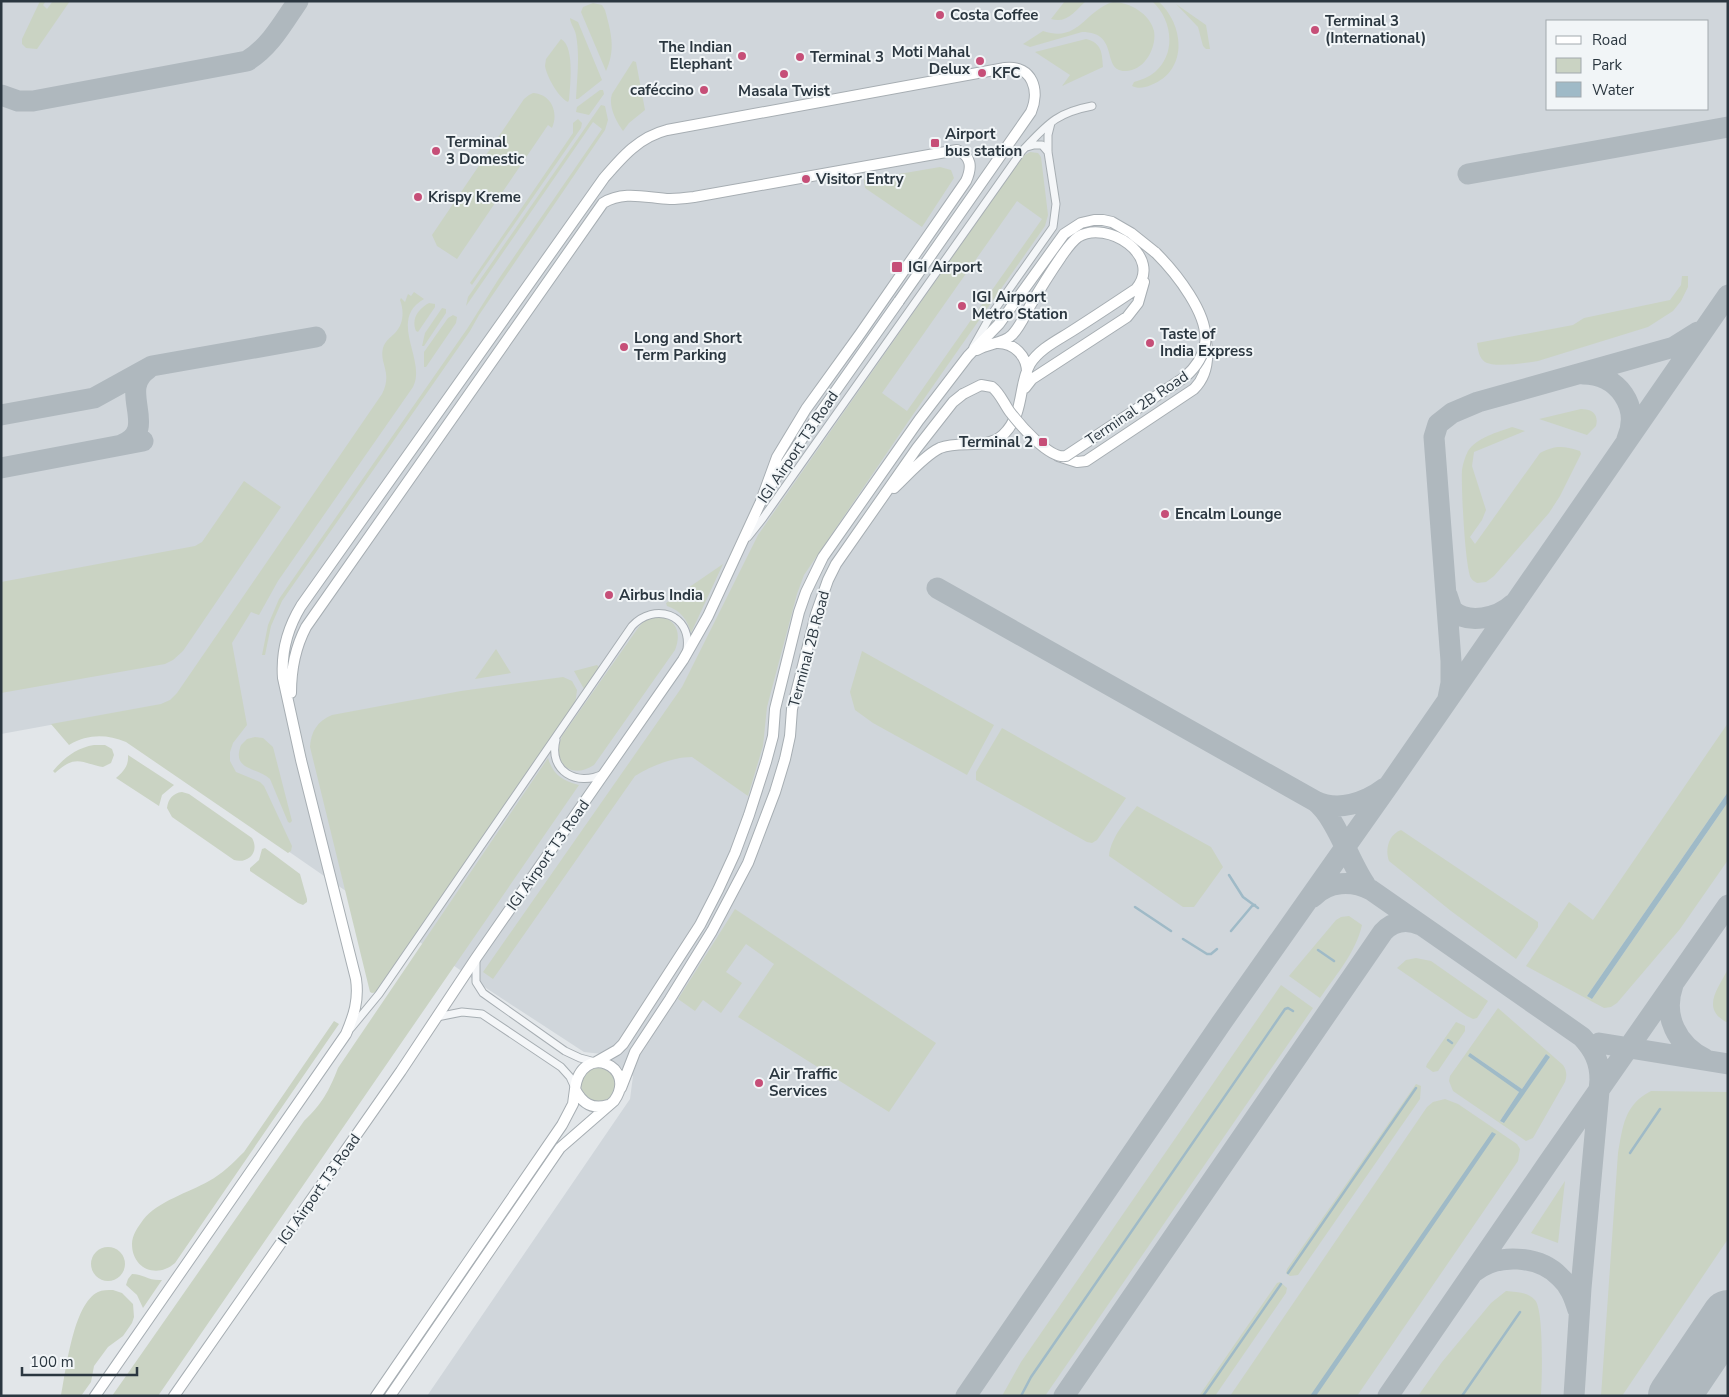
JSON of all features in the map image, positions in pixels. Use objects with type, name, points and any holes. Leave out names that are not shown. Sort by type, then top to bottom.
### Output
[{"type":"main road","name":"IGI Airport T3 Road","points":[[174,1396],[396,1078],[476,958],[610,767],[682,660],[708,616],[761,501],[806,432],[1031,112],[1036,98],[1030,78],[1021,70],[1005,68],[700,123],[658,132],[643,139],[622,157],[604,178],[296,614],[288,634],[282,665],[291,712]]},
{"type":"main road","points":[[95,1396],[346,1034],[357,1005],[356,979],[301,760],[291,712],[292,665],[299,639],[306,627],[603,203],[610,198],[625,195],[669,199],[694,197],[918,156],[952,151],[961,152],[968,158],[970,163],[966,181],[797,423],[777,457],[761,501]]},
{"type":"main road","name":"Terminal 2B Road","points":[[596,1062],[617,1050],[622,1044],[700,924],[735,853],[749,815],[773,736],[775,709],[799,612],[813,576],[823,557],[908,436],[968,356],[999,324],[1064,234],[1074,226],[1094,220],[1112,222],[1132,233],[1156,253],[1184,285],[1200,316],[1206,335],[1203,354],[1198,363],[1185,377],[1066,456],[1057,456],[1047,450],[1020,423],[992,387],[981,385],[963,394],[953,402],[878,502],[836,564],[821,596],[792,708],[790,736],[785,759],[748,863],[712,931],[670,999],[634,1052],[621,1088]]},
{"type":"main road","points":[[968,356],[985,346],[1007,339],[1015,331],[1052,270],[1069,245],[1078,237],[1096,232],[1114,236],[1138,253],[1144,264],[1145,271],[1140,297],[1132,312],[1032,379],[1022,393]]},
{"type":"main road","points":[[878,502],[938,449],[952,445],[986,442],[1002,436],[1012,422],[1030,364],[1041,352],[1136,289],[1141,284],[1145,271]]},
{"type":"main road","points":[[1057,456],[1077,462],[1086,461],[1194,390],[1202,380],[1206,369],[1208,351],[1206,335]]},
{"type":"main road","points":[[998,343],[1005,343],[1016,349],[1025,360],[1027,372]]},
{"type":"main road","points":[[766,762],[772,755],[785,759]]},
{"type":"main road","points":[[376,1396],[562,1125],[573,1104],[579,1074],[583,1068],[596,1062],[615,1069],[621,1081],[621,1088],[614,1101],[560,1148],[390,1396]]},
{"type":"main road","points":[[575,1089],[582,1101],[588,1105],[602,1107],[608,1105]]},
{"type":"street","points":[[741,545],[763,518],[1022,151],[1052,120],[1066,112],[1092,106]]},
{"type":"street","points":[[968,356],[991,315],[1053,227],[1056,204],[1048,152],[1048,135],[1052,120]]},
{"type":"street","points":[[1022,151],[1038,144],[1042,145],[1048,152]]},
{"type":"street","points":[[346,1034],[379,994],[632,626],[639,619],[656,612],[674,618],[682,624],[688,642],[687,652],[682,660]]},
{"type":"street","points":[[559,732],[555,742],[554,753],[557,763],[568,774],[582,780],[593,779],[610,767]]},
{"type":"street","points":[[476,958],[476,982],[483,993],[566,1051],[580,1058],[596,1062]]},
{"type":"street","points":[[436,1017],[462,1012],[482,1014],[561,1067],[570,1078],[575,1089]]},
{"type":"shaded area","points":[[1,1],[1728,1],[1728,1396],[427,1396],[630,1099],[633,1076],[602,1054],[584,1052],[489,990],[94,717],[1,734]]},
{"type":"green space","points":[[40,1],[46,1],[43,5],[47,9],[53,1],[70,1],[37,49],[26,48],[22,44],[22,39]]},
{"type":"green space","points":[[1065,1],[1086,1],[1066,18],[1062,20],[1051,19]]},
{"type":"green space","points":[[1152,1],[1158,1],[1174,22],[1177,34],[1177,59],[1172,69],[1163,78],[1148,86],[1137,88],[1132,86],[1134,82],[1155,72],[1167,55],[1169,46],[1168,26],[1159,8]]},
{"type":"green space","points":[[1113,2],[1126,4],[1144,14],[1154,31],[1153,44],[1148,57],[1144,63],[1132,70],[1118,70],[1102,38],[1094,34],[1082,32],[1030,47],[1023,44],[1043,31],[1055,34],[1065,33],[1081,24],[1103,6]]},
{"type":"green space","points":[[593,3],[602,5],[605,10],[611,33],[612,48],[606,71],[581,12],[583,7]]},
{"type":"green space","points":[[1176,4],[1206,25],[1210,49],[1206,49],[1203,46],[1198,27]]},
{"type":"green space","points":[[570,18],[578,22],[602,80],[578,99],[576,99],[578,51]]},
{"type":"green space","points":[[561,39],[565,43],[570,58],[571,76],[568,102],[560,96],[548,76],[545,66],[546,59]]},
{"type":"green space","points":[[1086,39],[1095,43],[1100,49],[1103,67],[1062,86],[1070,75],[1035,52]]},
{"type":"green space","points":[[633,61],[636,62],[645,110],[629,123],[623,131],[613,113],[611,99],[612,94]]},
{"type":"green space","points":[[600,90],[603,90],[604,94],[589,115],[576,112],[577,107]]},
{"type":"green space","points":[[533,93],[545,97],[552,105],[555,116],[552,128],[548,125],[457,259],[437,246],[432,235],[524,99]]},
{"type":"green space","points":[[601,105],[605,106],[608,120],[605,130],[470,331],[282,601],[271,626],[265,655],[262,655],[268,625],[279,599],[467,329],[498,280],[602,129],[593,122],[466,306],[468,297]]},
{"type":"green space","points":[[578,119],[582,123],[581,128],[472,285],[470,283],[573,133],[573,123]]},
{"type":"green space","points":[[1030,152],[1038,153],[1041,157],[1048,215],[1045,226],[804,575],[797,594],[767,707],[763,746],[748,796],[692,757],[662,763],[635,776],[493,979],[483,972],[682,687],[758,535],[1023,156]],"holes":[[[1017,201],[1042,219],[907,411],[882,393]]]},
{"type":"green space","points":[[940,167],[951,170],[954,178],[922,227],[865,188],[864,180]]},
{"type":"green space","points":[[1682,276],[1688,276],[1688,287],[1681,301],[1673,311],[1648,327],[1533,362],[1496,365],[1485,362],[1479,354],[1477,343],[1573,325],[1584,318],[1670,300],[1681,285]]},
{"type":"green space","points":[[414,292],[424,299],[413,308],[409,318],[408,329],[416,376],[413,387],[278,581],[259,615],[251,612],[232,643],[247,725],[233,743],[230,761],[236,772],[260,782],[264,786],[292,846],[291,851],[288,853],[126,742],[97,736],[76,741],[69,745],[51,724],[161,704],[170,700],[177,693],[382,394],[386,380],[382,354],[383,348],[386,341],[395,333],[402,321],[401,298],[405,302],[408,294],[411,296]]},
{"type":"green space","points":[[429,303],[435,304],[435,307],[418,332],[414,322],[416,315]]},
{"type":"green space","points":[[442,308],[446,309],[446,313],[424,346],[422,346],[425,333]]},
{"type":"green space","points":[[453,315],[457,317],[456,323],[426,367],[424,367],[424,352],[448,318]]},
{"type":"green space","points":[[1581,409],[1594,413],[1597,422],[1596,426],[1587,435],[1539,419]]},
{"type":"green space","points":[[1512,427],[1525,431],[1474,452],[1472,466],[1486,510],[1482,520],[1470,537],[1475,544],[1540,453],[1560,447],[1580,451],[1581,454],[1560,496],[1549,513],[1494,576],[1486,582],[1477,583],[1471,578],[1465,543],[1463,465],[1468,451],[1476,442]]},
{"type":"green space","points":[[244,481],[281,507],[183,651],[173,660],[165,664],[1,693],[1,582],[195,546],[202,542]]},
{"type":"green space","points":[[723,564],[691,633],[683,616],[667,606],[666,603]]},
{"type":"green space","points":[[661,616],[671,622],[677,629],[678,639],[675,650],[594,765],[577,771],[565,766],[559,753],[562,736],[638,628],[648,619]]},
{"type":"green space","points":[[496,649],[511,673],[475,679]]},
{"type":"green space","points":[[862,651],[994,725],[967,775],[873,723],[855,710],[850,692]]},
{"type":"green space","points":[[597,665],[600,668],[584,689],[574,671]]},
{"type":"green space","points":[[563,677],[572,681],[577,690],[575,705],[377,992],[370,992],[310,747],[316,728],[322,720],[332,715],[461,691]]},
{"type":"green space","points":[[1728,723],[1728,792],[1587,996],[1592,999],[1728,802],[1728,860],[1680,929],[1617,1003],[1611,1007],[1604,1008],[1526,966],[1569,902],[1593,920]]},
{"type":"green space","points":[[1002,728],[1126,798],[1097,840],[1092,843],[1087,842],[976,780],[976,772]]},
{"type":"green space","points":[[263,738],[273,747],[292,821],[290,823],[270,779],[247,767],[240,760],[241,745],[247,739]]},
{"type":"green space","points":[[105,745],[112,749],[114,755],[111,763],[103,767],[79,761],[68,763],[55,773],[53,771],[71,754],[82,748]]},
{"type":"green space","points":[[128,755],[174,785],[162,795],[159,806],[116,778],[126,766]]},
{"type":"green space","points":[[548,758],[559,776],[579,785],[158,1396],[112,1396],[304,1121],[320,1103],[338,1068]]},
{"type":"green space","points":[[182,792],[189,794],[252,838],[255,848],[251,856],[244,860],[234,860],[172,817],[167,808],[168,802],[174,795]]},
{"type":"green space","points":[[1137,806],[1211,847],[1223,867],[1194,907],[1183,907],[1109,856],[1116,836]]},
{"type":"green space","points":[[1401,830],[1538,922],[1538,927],[1516,959],[1451,911],[1389,861],[1387,852],[1390,839]]},
{"type":"green space","points":[[265,848],[300,874],[307,899],[307,902],[303,905],[250,871],[250,868],[259,860],[262,849]]},
{"type":"green space","points":[[735,909],[936,1043],[889,1112],[738,1017],[774,964],[746,944],[726,972],[742,983],[721,1013],[703,1000],[695,1011],[678,999]]},
{"type":"green space","points":[[1349,916],[1362,925],[1359,935],[1345,963],[1320,998],[1289,976],[1336,920]]},
{"type":"green space","points":[[1416,958],[1431,961],[1488,1001],[1477,1018],[1473,1019],[1467,1016],[1397,968],[1406,960]]},
{"type":"green space","points":[[1728,969],[1728,1023],[1715,1011],[1713,1005],[1716,991]]},
{"type":"green space","points":[[1281,985],[1313,1008],[1045,1396],[1002,1396],[1021,1362]]},
{"type":"green space","points":[[1498,1008],[1563,1065],[1566,1076],[1565,1082],[1533,1138],[1526,1141],[1453,1091],[1449,1081],[1450,1076]],"holes":[[[1470,1053],[1522,1089],[1546,1054],[1550,1057],[1503,1123],[1500,1121],[1519,1092]]]},
{"type":"green space","points":[[334,1021],[339,1024],[175,1263],[168,1268],[153,1271],[141,1265],[133,1253],[132,1241],[137,1228],[143,1220],[149,1213],[165,1202],[214,1178],[244,1152]]},
{"type":"green space","points":[[1456,1022],[1465,1026],[1465,1031],[1438,1071],[1433,1072],[1426,1067],[1427,1064]]},
{"type":"green space","points":[[598,1068],[605,1069],[610,1073],[614,1078],[614,1092],[610,1097],[605,1101],[598,1102],[591,1101],[586,1097],[582,1092],[581,1085],[582,1078],[586,1073],[591,1069]]},
{"type":"green space","points":[[1416,1084],[1421,1086],[1420,1099],[1298,1275],[1290,1276],[1286,1273],[1287,1269]]},
{"type":"green space","points":[[1651,1091],[1728,1092],[1728,1239],[1622,1396],[1601,1396],[1618,1153],[1626,1117],[1635,1103]]},
{"type":"green space","points":[[1445,1099],[1458,1104],[1517,1144],[1520,1149],[1518,1161],[1357,1396],[1230,1396],[1427,1107],[1433,1102]]},
{"type":"green space","points":[[1565,1181],[1558,1243],[1531,1233]]},
{"type":"green space","points":[[108,1247],[115,1248],[120,1252],[124,1257],[124,1271],[120,1276],[115,1280],[108,1281],[101,1280],[96,1276],[92,1271],[91,1264],[92,1257],[96,1252],[101,1248]]},
{"type":"green space","points":[[132,1274],[162,1280],[143,1308],[137,1295],[126,1285]]},
{"type":"green space","points":[[1280,1282],[1287,1288],[1286,1293],[1215,1396],[1199,1396],[1277,1283]]},
{"type":"green space","points":[[113,1290],[122,1293],[133,1304],[134,1317],[132,1323],[123,1336],[108,1347],[94,1366],[91,1382],[81,1396],[61,1396],[68,1355],[82,1310],[89,1299],[98,1292]]},
{"type":"green space","points":[[1506,1291],[1529,1295],[1538,1306],[1542,1346],[1541,1396],[1418,1396],[1442,1362],[1491,1303]]},
{"type":"water","points":[[1728,792],[1728,802],[1592,999],[1587,996]]},
{"type":"water","points":[[1470,1053],[1522,1089],[1546,1054],[1550,1057],[1504,1123],[1500,1121],[1519,1092],[1468,1056]]},
{"type":"water","points":[[1492,1132],[1496,1134],[1316,1396],[1310,1396]]},
{"type":"waterway","points":[[1229,875],[1243,897],[1258,908]]},
{"type":"waterway","points":[[1231,931],[1252,906],[1255,905]]},
{"type":"waterway","points":[[1135,907],[1171,931]]},
{"type":"waterway","points":[[1183,939],[1207,954],[1211,954],[1217,949]]},
{"type":"waterway","points":[[1318,950],[1334,961]]},
{"type":"waterway","points":[[1021,1396],[1031,1377],[1285,1009],[1288,1008],[1293,1011]]},
{"type":"waterway","points":[[1448,1040],[1452,1043]]},
{"type":"waterway","points":[[1288,1273],[1416,1088]]},
{"type":"waterway","points":[[1630,1153],[1660,1109]]},
{"type":"waterway","points":[[1203,1396],[1281,1284]]},
{"type":"waterway","points":[[1462,1396],[1520,1312]]},
{"type":"taxiway","points":[[1,95],[18,101],[33,101],[247,61],[269,42],[298,1]]},
{"type":"taxiway","points":[[1468,174],[1728,127]]},
{"type":"taxiway","points":[[966,1396],[1222,1022],[1389,785],[1728,295]]},
{"type":"taxiway","points":[[1448,698],[1451,683],[1451,661],[1434,437],[1438,424],[1452,413],[1478,402],[1674,347],[1698,332]]},
{"type":"taxiway","points":[[1,415],[94,398],[152,366],[316,337]]},
{"type":"taxiway","points":[[121,445],[132,438],[138,430],[136,388],[139,378],[148,369]]},
{"type":"taxiway","points":[[1583,374],[1596,375],[1607,380],[1623,394],[1631,415],[1631,427],[1627,439]]},
{"type":"taxiway","points":[[1,468],[143,441]]},
{"type":"taxiway","points":[[937,588],[1315,801],[1323,808],[1336,828],[1365,884]]},
{"type":"taxiway","points":[[1447,595],[1452,610],[1466,617],[1483,618],[1491,616],[1507,609],[1513,604]]},
{"type":"taxiway","points":[[1315,801],[1333,806],[1342,806],[1360,802],[1385,788]]},
{"type":"taxiway","points":[[1313,897],[1326,888],[1340,884],[1356,885],[1371,890],[1582,1037],[1593,1052],[1599,1068],[1600,1080],[1581,1288],[1574,1396]]},
{"type":"taxiway","points":[[1388,1396],[1728,905]]},
{"type":"taxiway","points":[[1064,1396],[1383,932],[1391,925],[1400,922],[1411,922],[1421,925]]},
{"type":"taxiway","points":[[1673,985],[1669,1008],[1674,1028],[1687,1046],[1705,1059]]},
{"type":"taxiway","points":[[1599,1043],[1728,1064]]},
{"type":"taxiway","points":[[1474,1272],[1483,1266],[1506,1259],[1518,1259],[1541,1264],[1560,1277],[1566,1284],[1578,1310]]},
{"type":"runway","points":[[1674,1396],[1728,1316]]},
{"type":"place","name":"Costa Coffee","points":[[940,15]]},
{"type":"place","name":"Terminal 3 (International)","points":[[1315,30]]},
{"type":"place","name":"The Indian Elephant","points":[[742,56]]},
{"type":"place","name":"Terminal 3","points":[[800,57]]},
{"type":"place","name":"Moti Mahal Delux","points":[[980,61]]},
{"type":"place","name":"KFC","points":[[982,73]]},
{"type":"place","name":"Masala Twist","points":[[784,74]]},
{"type":"place","name":"caféccino","points":[[704,90]]},
{"type":"place","name":"Airport bus station","points":[[935,143]]},
{"type":"place","name":"Terminal 3 Domestic","points":[[436,151]]},
{"type":"place","name":"Visitor Entry","points":[[806,179]]},
{"type":"place","name":"Krispy Kreme","points":[[418,197]]},
{"type":"place","name":"IGI Airport","points":[[897,267]]},
{"type":"place","name":"IGI Airport Metro Station","points":[[962,306]]},
{"type":"place","name":"Taste of India Express","points":[[1150,343]]},
{"type":"place","name":"Long and Short Term Parking","points":[[624,347]]},
{"type":"place","name":"Terminal 2","points":[[1043,442]]},
{"type":"place","name":"Encalm Lounge","points":[[1165,514]]},
{"type":"place","name":"Airbus India","points":[[609,595]]},
{"type":"place","name":"Air Traffic Services","points":[[759,1083]]}]
